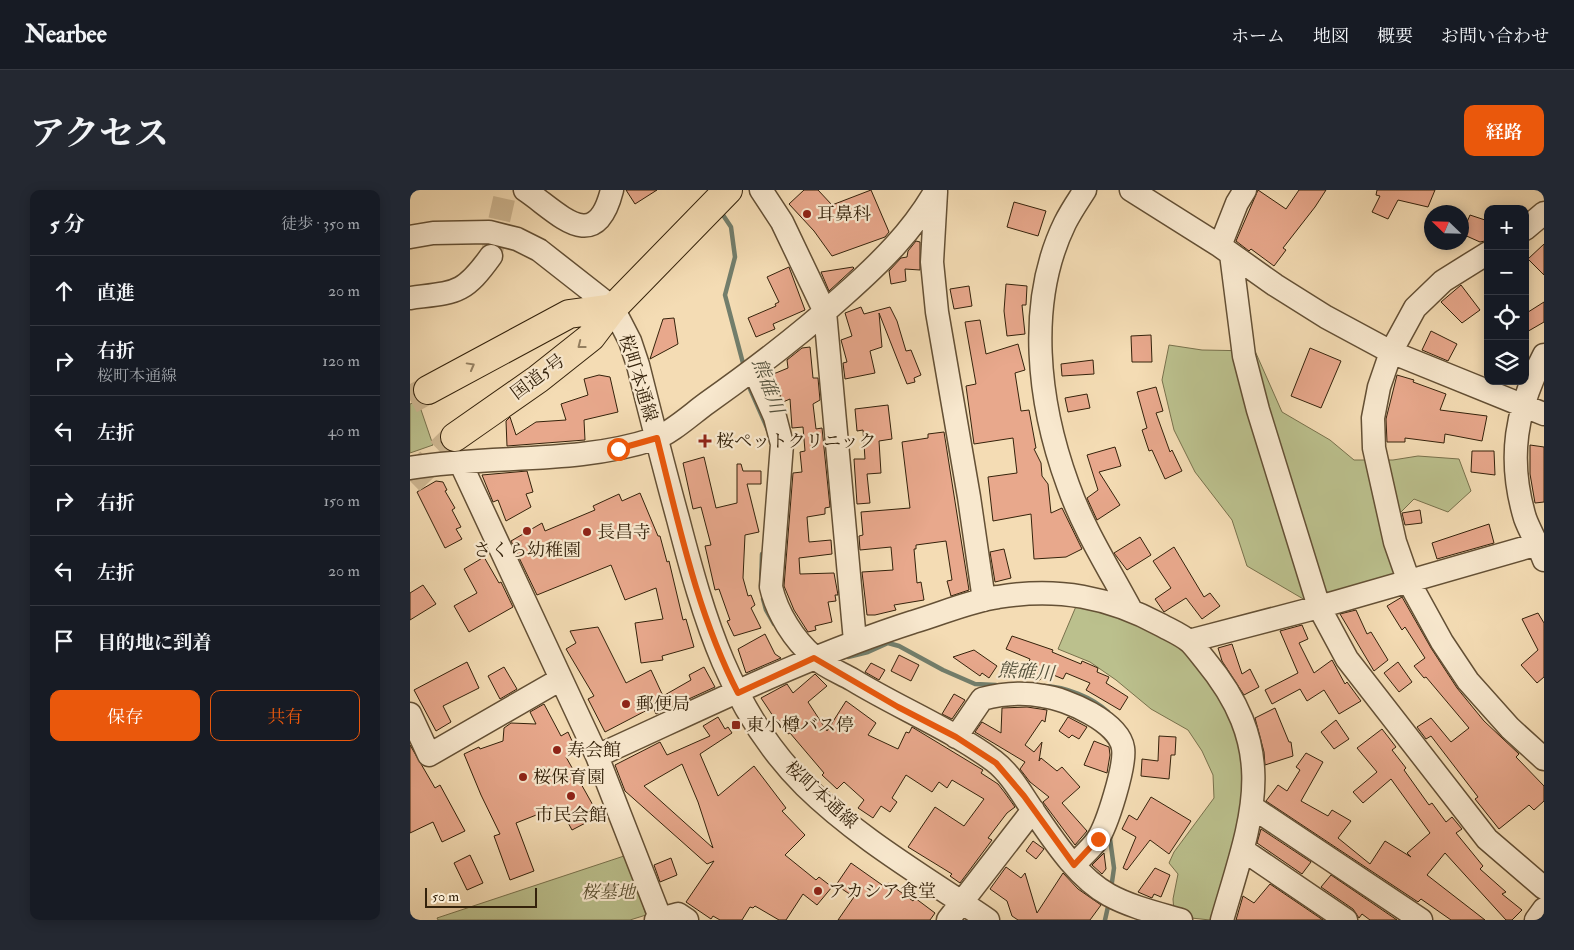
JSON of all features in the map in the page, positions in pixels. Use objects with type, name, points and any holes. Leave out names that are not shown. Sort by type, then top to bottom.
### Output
[{"type":"highway","name":"国道5号","points":[[455,437],[538,379],[591,337],[613,308],[728,190]]},
{"type":"highway","name":"国道5号","points":[[428,390],[569,314],[613,308]]},
{"type":"street","points":[[524,190],[573,224],[584,227],[596,222],[603,214],[612,190]]},
{"type":"street","points":[[761,190],[782,222],[825,312],[851,578],[855,641]]},
{"type":"street","points":[[410,468],[558,457],[618,449],[657,438],[754,370],[825,312],[901,240],[922,213],[936,190]]},
{"type":"street","points":[[936,190],[932,262],[936,312],[969,497],[984,600]]},
{"type":"street","points":[[1085,190],[1065,223],[1050,262],[1041,317],[1042,372],[1050,430],[1068,486],[1088,531],[1131,610]]},
{"type":"street","points":[[1131,190],[1226,250],[1275,285],[1326,317],[1391,352],[1544,414]]},
{"type":"street","points":[[1245,190],[1237,203],[1226,250],[1244,356],[1258,410],[1319,607],[1347,659],[1475,824],[1502,853],[1544,888]]},
{"type":"street","points":[[1529,225],[1544,213]]},
{"type":"street","points":[[410,238],[433,233],[488,232],[517,239],[539,250],[613,308]]},
{"type":"street","points":[[1484,255],[1443,281],[1428,293],[1415,308],[1391,352],[1379,387],[1373,418],[1374,448],[1395,542],[1409,582],[1442,642],[1468,681],[1510,728],[1544,759]]},
{"type":"street","points":[[410,298],[446,293],[464,287],[477,276],[492,256]]},
{"type":"street","name":"桜町本通線","points":[[613,308],[630,341],[638,365],[700,602],[721,660],[738,693],[771,745],[805,785],[853,826],[988,920]]},
{"type":"street","points":[[1189,640],[1409,582],[1541,552],[1526,521],[1520,498],[1516,466],[1517,431],[1522,405],[1530,382],[1544,355]]},
{"type":"street","points":[[754,370],[775,417],[782,444],[771,587],[774,598],[789,628],[814,658],[898,707],[956,737],[996,763],[1024,796],[1074,865],[1109,895],[1181,920]]},
{"type":"street","points":[[461,464],[597,756],[659,920],[678,914],[687,920]]},
{"type":"street","points":[[597,756],[855,641],[984,600],[1024,594],[1054,593],[1102,600],[1131,610],[1189,640],[1216,673],[1237,708],[1246,730],[1255,772],[1252,807],[1243,850],[1222,920]]},
{"type":"street","points":[[410,714],[429,755],[561,679]]},
{"type":"street","points":[[956,737],[982,699],[998,695],[1043,696],[1068,702],[1094,716],[1118,735],[1123,748],[1114,798],[1098,839],[1074,865]]},
{"type":"street","points":[[1252,807],[1421,920]]},
{"type":"street","points":[[948,920],[1033,810]]},
{"type":"street","points":[[1243,850],[1346,920]]},
{"type":"street","points":[[1536,920],[1544,909]]},
{"type":"green space","points":[[1169,345],[1202,350],[1255,351],[1282,412],[1330,440],[1354,460],[1393,460],[1418,456],[1459,459],[1471,491],[1448,512],[1414,499],[1384,529],[1396,578],[1305,600],[1247,566],[1232,520],[1195,472],[1174,430],[1162,380]]},
{"type":"green space","points":[[418,401],[433,445],[410,453],[410,404]]},
{"type":"green space","points":[[1077,604],[1138,623],[1168,637],[1181,646],[1192,655],[1206,672],[1218,690],[1227,711],[1235,732],[1240,755],[1243,799],[1234,846],[1210,920],[1182,917],[1174,912],[1173,899],[1178,874],[1169,863],[1174,852],[1214,798],[1213,775],[1202,751],[1188,730],[1151,709],[1116,680],[1090,662],[1058,649]]},
{"type":"green space","name":"桜墓地","points":[[627,855],[646,915],[630,920],[438,920],[437,918]]},
{"type":"building","points":[[626,190],[657,190],[635,204]]},
{"type":"building","points":[[804,190],[818,190],[832,205],[871,190],[889,232],[885,237],[832,256],[814,231],[789,204]]},
{"type":"building","points":[[1258,190],[1286,209],[1299,190],[1326,190],[1283,248],[1286,250],[1274,266],[1251,249],[1249,251],[1236,241]]},
{"type":"building","points":[[1377,190],[1435,190],[1429,205],[1424,206],[1398,200],[1388,219],[1372,212],[1380,196],[1376,195]]},
{"type":"building","points":[[1014,202],[1046,211],[1038,236],[1007,227]]},
{"type":"building","points":[[1470,215],[1484,220],[1484,241],[1480,242],[1469,237]]},
{"type":"building","points":[[916,241],[920,242],[920,270],[905,269],[906,281],[891,284],[889,271],[901,258],[907,257],[908,251]]},
{"type":"building","points":[[1544,244],[1544,275],[1529,260]]},
{"type":"building","points":[[789,267],[805,310],[773,324],[775,329],[756,337],[748,318],[776,306],[775,304],[779,302],[767,277]]},
{"type":"building","points":[[854,268],[829,291],[821,272]]},
{"type":"building","points":[[1006,284],[1027,286],[1026,305],[1022,305],[1025,334],[1007,336],[1004,311]]},
{"type":"building","points":[[1461,285],[1480,310],[1462,323],[1441,302]]},
{"type":"building","points":[[969,286],[972,306],[954,309],[950,289]]},
{"type":"building","points":[[1544,302],[1544,322],[1529,331],[1529,311]]},
{"type":"building","points":[[861,307],[864,314],[890,307],[897,321],[906,351],[911,350],[921,375],[914,378],[915,382],[907,384],[879,313],[882,347],[870,351],[875,373],[845,379],[843,363],[847,362],[841,340],[852,336],[845,313]]},
{"type":"building","points":[[674,318],[678,344],[650,359],[663,319]]},
{"type":"building","points":[[980,320],[986,354],[1018,344],[1025,370],[1015,373],[1021,411],[1029,410],[1036,448],[1034,449],[1041,463],[1042,476],[1048,484],[1051,513],[1062,508],[1082,549],[1066,557],[1034,559],[1031,514],[993,521],[988,477],[1017,473],[1013,438],[974,444],[966,386],[976,384],[965,322]]},
{"type":"building","points":[[1431,331],[1457,344],[1448,361],[1422,350]]},
{"type":"building","points":[[1151,335],[1152,362],[1132,362],[1131,336]]},
{"type":"building","points":[[810,347],[813,378],[818,378],[820,400],[813,404],[816,429],[822,428],[830,507],[825,508],[825,514],[807,517],[809,542],[831,540],[832,554],[799,558],[800,574],[834,573],[838,595],[835,595],[836,601],[828,602],[832,622],[815,626],[816,630],[808,632],[794,610],[784,586],[793,473],[802,472],[800,452],[805,451],[803,427],[792,428],[790,399],[783,402],[771,375],[788,368],[787,360],[802,348]]},
{"type":"building","points":[[1310,348],[1341,361],[1321,408],[1291,396]]},
{"type":"building","points":[[1093,360],[1094,374],[1062,376],[1061,364]]},
{"type":"building","points":[[599,375],[610,377],[618,412],[584,420],[585,440],[507,446],[506,421],[510,417],[516,435],[536,422],[566,420],[561,404],[588,395],[584,379]]},
{"type":"building","points":[[1397,375],[1446,394],[1440,410],[1487,416],[1482,441],[1445,434],[1444,443],[1405,438],[1405,442],[1387,442],[1386,419]]},
{"type":"building","points":[[1156,387],[1163,411],[1156,413],[1170,452],[1172,450],[1182,471],[1165,479],[1152,450],[1149,451],[1142,430],[1147,428],[1137,392]]},
{"type":"building","points":[[1087,394],[1090,408],[1068,412],[1065,398]]},
{"type":"building","points":[[888,405],[892,439],[879,441],[881,473],[867,474],[870,503],[857,504],[854,459],[865,459],[863,430],[857,431],[855,409]]},
{"type":"building","points":[[944,432],[969,590],[951,596],[947,581],[952,580],[946,541],[916,545],[916,549],[914,549],[917,583],[921,582],[924,600],[894,605],[896,610],[867,615],[862,572],[893,570],[891,547],[860,550],[859,536],[863,535],[861,512],[910,508],[902,442],[928,438],[928,434]]},
{"type":"building","points":[[1530,445],[1544,447],[1544,502],[1535,503],[1530,474]]},
{"type":"building","points":[[1115,447],[1121,466],[1099,472],[1120,505],[1097,520],[1087,498],[1098,490],[1087,455]]},
{"type":"building","points":[[1472,451],[1494,451],[1495,475],[1471,472]]},
{"type":"building","points":[[704,457],[716,508],[737,503],[737,464],[741,464],[743,471],[761,471],[761,484],[747,484],[759,532],[745,535],[743,578],[748,596],[751,595],[755,605],[751,608],[761,628],[734,636],[727,621],[730,620],[719,589],[715,590],[705,546],[711,545],[701,507],[693,509],[683,463]]},
{"type":"building","points":[[527,471],[533,492],[526,494],[531,507],[506,521],[498,500],[493,502],[482,475]]},
{"type":"building","points":[[436,481],[443,482],[447,490],[445,491],[455,508],[452,510],[461,527],[456,529],[462,539],[445,548],[417,492]]},
{"type":"building","points":[[640,493],[658,536],[660,536],[667,562],[669,561],[683,620],[686,619],[694,647],[662,656],[663,660],[641,663],[635,623],[663,619],[656,588],[625,600],[611,565],[537,595],[511,541],[542,523],[545,531],[595,510],[593,506],[619,494],[622,501]]},
{"type":"building","points":[[1420,510],[1422,523],[1405,525],[1402,513]]},
{"type":"building","points":[[1489,524],[1494,543],[1437,559],[1432,543]]},
{"type":"building","points":[[1140,537],[1151,555],[1127,570],[1114,553]]},
{"type":"building","points":[[1174,547],[1204,597],[1210,593],[1220,606],[1202,619],[1186,598],[1164,612],[1155,599],[1171,588],[1153,561]]},
{"type":"building","points":[[1004,549],[1011,578],[995,582],[990,552]]},
{"type":"building","points":[[484,557],[499,583],[501,582],[513,607],[469,632],[454,606],[477,593],[464,569]]},
{"type":"building","points":[[423,585],[436,604],[410,620],[410,593]]},
{"type":"building","points":[[1402,597],[1431,648],[1457,688],[1484,721],[1519,754],[1516,757],[1544,786],[1544,801],[1534,810],[1529,805],[1499,829],[1475,799],[1478,797],[1431,736],[1426,739],[1417,727],[1431,718],[1451,742],[1469,728],[1426,677],[1424,678],[1414,666],[1425,658],[1405,627],[1402,630],[1387,606]]},
{"type":"building","points":[[1356,610],[1367,634],[1371,632],[1388,660],[1374,671],[1340,614]]},
{"type":"building","points":[[1538,613],[1544,623],[1544,677],[1537,683],[1521,665],[1538,650],[1522,619]]},
{"type":"building","points":[[1302,625],[1308,639],[1299,643],[1314,673],[1332,660],[1345,684],[1347,682],[1361,701],[1339,714],[1324,690],[1307,701],[1300,689],[1272,704],[1265,690],[1298,673],[1280,631]]},
{"type":"building","points":[[598,627],[626,683],[651,670],[663,696],[691,680],[689,675],[704,667],[715,687],[656,714],[653,707],[605,732],[588,699],[594,696],[566,649],[576,643],[570,631]]},
{"type":"building","points":[[765,634],[775,654],[781,658],[746,673],[738,649]]},
{"type":"building","points":[[1012,636],[1053,650],[1052,652],[1081,664],[1082,661],[1098,668],[1097,672],[1109,677],[1106,683],[1128,697],[1120,710],[1086,690],[1090,683],[1066,673],[1063,679],[1044,671],[1040,680],[1025,673],[1030,659],[1006,649]]},
{"type":"building","points":[[1232,644],[1242,674],[1250,669],[1259,687],[1244,695],[1222,661],[1218,648]]},
{"type":"building","points":[[974,650],[997,666],[989,678],[982,673],[980,676],[953,657]]},
{"type":"building","points":[[899,655],[919,665],[911,681],[891,671]]},
{"type":"building","points":[[467,662],[479,688],[443,706],[451,722],[436,731],[414,690]]},
{"type":"building","points":[[1398,662],[1412,682],[1399,692],[1384,673]]},
{"type":"building","points":[[871,663],[885,670],[879,680],[865,672]]},
{"type":"building","points":[[504,667],[517,689],[500,699],[488,676]]},
{"type":"building","points":[[815,674],[827,686],[808,702],[827,731],[846,701],[876,723],[868,735],[898,749],[906,732],[909,733],[912,727],[983,770],[981,773],[998,784],[1015,807],[1007,813],[988,838],[992,840],[960,883],[950,876],[952,874],[908,847],[935,807],[964,826],[984,799],[952,780],[947,788],[939,782],[932,792],[906,775],[892,798],[897,802],[890,812],[881,806],[873,818],[858,808],[864,800],[844,782],[837,789],[822,775],[824,773],[790,733],[788,734],[779,720],[777,722],[761,698],[787,684],[793,693]]},
{"type":"building","points":[[954,694],[965,700],[952,719],[942,714]]},
{"type":"building","points":[[544,704],[561,736],[568,732],[577,752],[566,757],[599,816],[572,830],[559,806],[516,823],[534,871],[510,880],[494,836],[500,834],[464,754],[479,747],[480,749],[503,741],[504,728],[511,723],[536,724],[530,712]]},
{"type":"building","points":[[1027,707],[1047,710],[1045,722],[1042,720],[1025,745],[1034,752],[1042,742],[1039,761],[1041,758],[1057,771],[1062,767],[1080,787],[1062,803],[1087,831],[1075,845],[1043,802],[1049,797],[1030,782],[1020,769],[1025,762],[975,732],[982,722],[1001,733],[1002,708]]},
{"type":"building","points":[[1275,708],[1289,742],[1291,742],[1293,756],[1265,765],[1264,752],[1255,718]]},
{"type":"building","points":[[718,717],[725,729],[728,727],[732,733],[700,754],[718,796],[754,766],[786,808],[782,811],[805,835],[785,855],[816,880],[819,877],[832,887],[817,905],[803,894],[786,920],[779,920],[755,906],[753,908],[750,907],[742,920],[720,920],[713,916],[711,919],[686,902],[714,861],[707,864],[625,791],[615,765],[660,742],[667,755],[710,736],[703,726]],"holes":[[[682,764],[698,802],[713,848],[644,786]]]},
{"type":"building","points":[[1068,717],[1087,727],[1079,739],[1072,735],[1069,738],[1059,731]]},
{"type":"building","points":[[1336,720],[1349,739],[1334,749],[1321,732]]},
{"type":"building","points":[[1382,729],[1396,747],[1392,750],[1406,768],[1404,770],[1429,805],[1432,803],[1446,822],[1452,817],[1462,829],[1456,833],[1483,866],[1480,869],[1506,892],[1502,894],[1522,910],[1512,920],[1506,920],[1445,853],[1427,875],[1485,920],[1451,920],[1421,899],[1418,902],[1266,801],[1278,785],[1287,791],[1300,770],[1296,767],[1306,753],[1323,762],[1301,801],[1328,816],[1332,810],[1351,821],[1338,838],[1370,864],[1385,841],[1411,857],[1407,853],[1430,833],[1391,779],[1363,803],[1353,792],[1377,772],[1357,748]]},
{"type":"building","points":[[1159,736],[1176,737],[1175,755],[1171,755],[1169,779],[1141,776],[1142,759],[1158,761]]},
{"type":"building","points":[[1094,741],[1109,747],[1110,755],[1107,773],[1084,765]]},
{"type":"building","points":[[410,745],[435,788],[440,785],[465,831],[442,842],[433,822],[410,833]]},
{"type":"building","points":[[1151,797],[1191,821],[1169,854],[1150,840],[1127,870],[1123,868],[1136,837],[1122,829],[1129,815],[1137,820]]},
{"type":"building","points":[[1261,829],[1311,862],[1302,874],[1257,843]]},
{"type":"building","points":[[1033,841],[1044,849],[1036,859],[1026,851]]},
{"type":"building","points":[[1104,853],[1106,869],[1102,874],[1092,865]]},
{"type":"building","points":[[470,855],[483,883],[467,890],[454,863]]},
{"type":"building","points":[[671,858],[677,875],[660,882],[654,865]]},
{"type":"building","points":[[851,863],[885,887],[888,883],[913,901],[915,898],[935,913],[930,920],[838,920],[854,897],[836,885]]},
{"type":"building","points":[[1006,867],[1021,878],[1025,873],[1037,913],[1063,873],[1078,889],[1101,905],[1090,920],[1018,920],[1012,916],[1007,901],[990,889]]},
{"type":"building","points":[[1155,868],[1170,875],[1161,897],[1154,894],[1152,898],[1138,892]]},
{"type":"building","points":[[1331,875],[1397,920],[1370,920],[1362,914],[1359,918],[1353,909],[1321,887]]},
{"type":"building","points":[[1270,884],[1323,920],[1236,920],[1243,896],[1254,903]]},
{"type":"waterway","name":"熊碓川","points":[[721,212],[731,227],[735,257],[725,295],[744,367]]},
{"type":"waterway","name":"熊碓川","points":[[747,382],[768,430]]},
{"type":"waterway","name":"熊碓川","points":[[761,586],[762,554]]},
{"type":"waterway","name":"熊碓川","points":[[763,599],[766,610],[774,624]]},
{"type":"waterway","name":"熊碓川","points":[[848,657],[868,652],[888,643],[899,646],[943,670],[975,684],[996,685]]},
{"type":"waterway","name":"熊碓川","points":[[1044,686],[1061,688],[1078,694],[1108,712]]},
{"type":"waterway","name":"熊碓川","points":[[1111,835],[1114,868],[1111,889]]},
{"type":"waterway","name":"熊碓川","points":[[1105,920],[1109,902]]},
{"type":"tunnel","points":[[492,252],[506,190]]},
{"type":"tunnel","points":[[410,400],[428,390]]},
{"type":"tunnel","points":[[410,481],[455,437]]},
{"type":"place","name":"耳鼻科","points":[[807,214]]},
{"type":"place","name":"桜ペットクリニック","points":[[705,441]]},
{"type":"place","name":"さくら幼稚園","points":[[527,531]]},
{"type":"place","name":"長昌寺","points":[[587,532]]},
{"type":"place","name":"郵便局","points":[[626,704]]},
{"type":"place","name":"東小樽バス停","points":[[736,725]]},
{"type":"place","name":"寿会館","points":[[557,750]]},
{"type":"place","name":"桜保育園","points":[[523,777]]},
{"type":"place","name":"市民会館","points":[[571,796]]},
{"type":"place","name":"アカシア食堂","points":[[818,891]]},
{"type":"route","points":[[618,449],[657,438],[700,602],[721,660],[738,693],[814,658],[898,707],[956,737],[996,763],[1011,779],[1074,865],[1098,839]]}]
